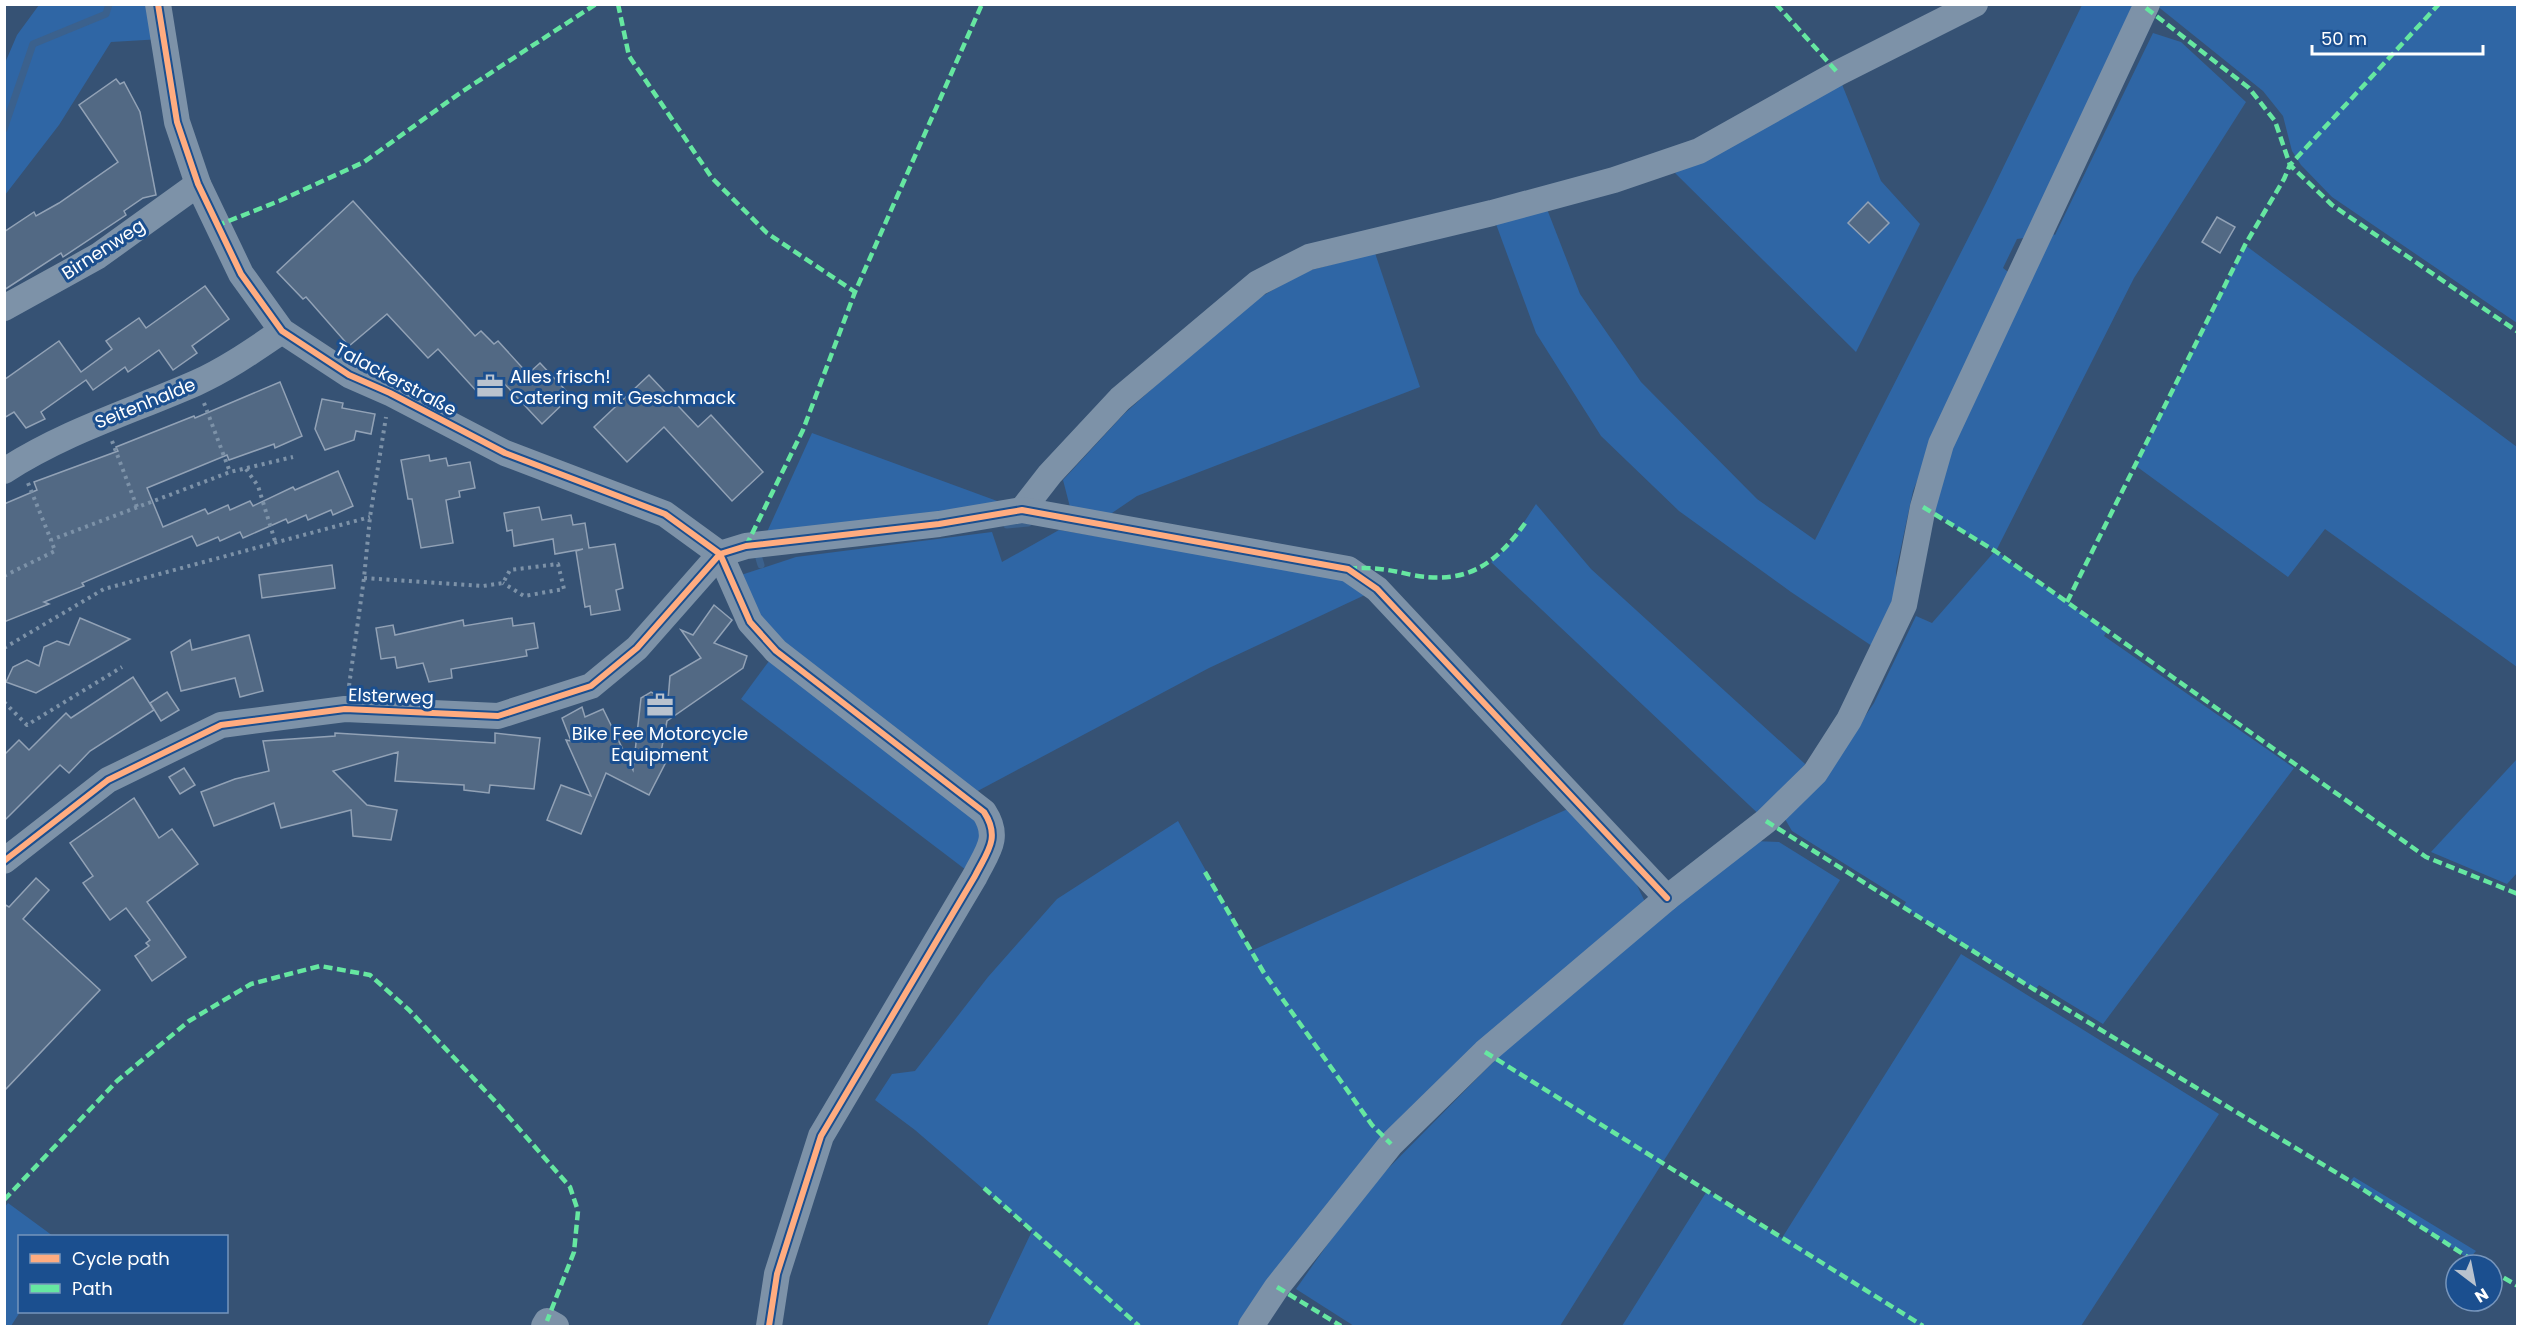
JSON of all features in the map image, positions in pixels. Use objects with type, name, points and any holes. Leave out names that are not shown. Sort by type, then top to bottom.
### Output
[{"type":"street","name":"Talackerstraße","points":[[158,4],[177,122],[198,184],[241,274],[282,331],[349,375],[390,393],[505,453],[664,514],[720,554]]},
{"type":"street","points":[[1022,510],[1050,474],[1120,399],[1258,283],[1309,257],[1492,213],[1614,180],[1699,150],[1838,73],[1975,4]]},
{"type":"street","points":[[1251,1326],[1277,1287],[1391,1144],[1485,1052],[1667,898],[1766,821],[1815,773],[1849,720],[1904,605],[1923,507],[1941,444],[2145,6]]},
{"type":"street","name":"Birnenweg","points":[[4,308],[98,256],[198,184]]},
{"type":"street","name":"Seitenhalde","points":[[12,466],[53,441],[196,382],[240,360],[282,331]]},
{"type":"street","points":[[769,1326],[777,1274],[821,1136],[975,876],[992,841],[992,824],[984,812],[776,651],[750,622],[720,554],[746,546],[939,524],[1022,510],[1348,569],[1377,589],[1667,898]]},
{"type":"street","name":"Elsterweg","points":[[4,861],[108,780],[220,725],[345,709],[498,716],[591,686],[637,648],[720,554]]},
{"type":"street","points":[[544,1326],[547,1321],[556,1326]]},
{"type":"path","points":[[196,382],[231,472]]},
{"type":"path","points":[[345,709],[364,578],[370,517],[390,393]]},
{"type":"path","points":[[105,419],[137,507]]},
{"type":"path","points":[[51,540],[231,472],[292,457]]},
{"type":"path","points":[[4,576],[55,551],[12,466]]},
{"type":"path","points":[[246,469],[258,486],[275,541]]},
{"type":"path","points":[[4,648],[104,589],[370,517]]},
{"type":"path","points":[[364,578],[483,586],[503,583],[524,596],[564,589],[558,564],[510,570],[503,583]]},
{"type":"path","points":[[4,702],[27,725],[122,667]]},
{"type":"shaded area","points":[[39,5],[158,5],[162,39],[111,42],[59,125],[5,195],[5,63],[17,35]]},
{"type":"shaded area","points":[[2082,5],[2130,5],[2137,10],[2031,237],[2017,239],[2003,268],[2012,275],[1949,404],[1913,491],[1896,571],[1896,591],[1875,648],[1791,592],[1679,511],[1601,436],[1536,333],[1496,224],[1547,209],[1580,294],[1641,382],[1757,499],[1815,540],[1986,203]]},
{"type":"shaded area","points":[[2156,5],[2517,5],[2517,323],[2332,197],[2301,165],[2292,151],[2283,116],[2263,91]]},
{"type":"shaded area","points":[[2153,33],[2181,42],[2246,102],[2134,278],[1996,551],[2107,631],[2104,636],[2294,768],[2103,1024],[2039,985],[2035,990],[1903,907],[1906,902],[1792,831],[1785,819],[1828,771],[1874,703],[1916,616],[1932,623],[1995,551],[1923,507],[2042,228],[2055,235]]},
{"type":"shaded area","points":[[1841,82],[1881,181],[1920,224],[1856,352],[1675,173]]},
{"type":"shaded area","points":[[2245,245],[2517,447],[2517,667],[2325,529],[2288,577],[2136,466]]},
{"type":"shaded area","points":[[1375,253],[1420,387],[1137,496],[1109,515],[1070,507],[1063,480],[1124,414],[1242,308],[1304,272]]},
{"type":"shaded area","points":[[812,433],[1008,505],[767,532]]},
{"type":"shaded area","points":[[1536,504],[1591,569],[1815,773],[1766,821],[1491,562],[1509,545]]},
{"type":"shaded area","points":[[1059,530],[1338,576],[1367,594],[1209,668],[972,794],[782,649],[755,614],[741,575],[796,557],[992,532],[1002,562]]},
{"type":"shaded area","points":[[772,657],[977,821],[986,837],[970,873],[741,699]]},
{"type":"shaded area","points":[[2517,759],[2517,873],[2507,884],[2431,852]]},
{"type":"shaded area","points":[[1570,808],[1634,879],[1646,904],[1508,1020],[1239,1326],[987,1326],[1032,1231],[915,1130],[875,1100],[892,1074],[915,1071],[988,977],[1057,899],[1178,821],[1251,951]]},
{"type":"shaded area","points":[[1754,841],[1779,842],[1840,880],[1560,1326],[1354,1326],[1296,1289],[1363,1194],[1505,1050]]},
{"type":"shaded area","points":[[1961,954],[2219,1114],[2081,1326],[1622,1326],[1707,1191],[1782,1238]]},
{"type":"shaded area","points":[[2354,1177],[2476,1251],[2460,1253],[2350,1181]]},
{"type":"shaded area","points":[[8,1203],[52,1235],[18,1235],[19,1313],[11,1326],[4,1326],[4,1208]]},
{"type":"building","points":[[116,79],[120,84],[124,82],[140,112],[156,195],[143,198],[124,211],[126,215],[63,257],[61,253],[4,290],[4,232],[34,212],[36,216],[59,203],[118,162],[79,105]]},
{"type":"building","points":[[353,201],[475,336],[481,331],[494,344],[498,341],[528,374],[540,363],[571,396],[542,424],[499,378],[480,395],[438,349],[428,358],[387,314],[349,346],[306,297],[303,299],[277,272]]},
{"type":"building","points":[[1868,202],[1889,223],[1869,243],[1848,223]]},
{"type":"building","points":[[2217,217],[2235,227],[2220,253],[2202,242]]},
{"type":"building","points":[[205,286],[229,319],[192,346],[197,353],[173,370],[159,350],[128,372],[125,367],[93,390],[86,380],[41,412],[45,419],[26,428],[14,412],[4,418],[4,380],[59,341],[81,372],[112,349],[106,341],[139,318],[146,328]]},
{"type":"building","points":[[649,375],[698,427],[711,415],[763,472],[732,501],[664,427],[627,462],[594,427]]},
{"type":"building","points":[[280,382],[302,436],[275,448],[274,444],[229,460],[227,455],[147,488],[163,527],[205,509],[208,514],[228,505],[230,510],[250,501],[253,506],[293,487],[295,490],[338,471],[353,506],[333,515],[331,510],[308,520],[306,515],[288,523],[286,519],[243,538],[240,532],[220,541],[218,537],[197,546],[192,536],[82,583],[84,586],[44,602],[49,604],[4,622],[4,504],[37,490],[34,482],[118,451],[116,447],[194,416],[195,418]]},
{"type":"building","points":[[322,399],[343,403],[342,408],[375,414],[371,434],[356,431],[354,440],[325,450],[315,429]]},
{"type":"building","points":[[429,455],[430,461],[446,458],[448,466],[470,462],[475,488],[459,491],[460,497],[446,500],[453,543],[421,548],[412,499],[408,499],[401,460]]},
{"type":"building","points":[[539,507],[542,520],[571,515],[573,525],[585,523],[589,548],[615,544],[623,588],[616,590],[620,610],[591,615],[590,606],[585,607],[576,551],[583,549],[555,554],[553,539],[514,546],[512,530],[507,531],[504,513]]},
{"type":"building","points":[[332,565],[335,588],[262,598],[259,575]]},
{"type":"building","points":[[714,605],[732,620],[714,643],[747,656],[743,668],[667,721],[660,757],[667,760],[649,795],[606,773],[581,834],[547,820],[561,785],[591,796],[566,740],[571,741],[562,718],[582,707],[585,717],[603,709],[633,770],[641,698],[651,692],[668,700],[670,676],[701,658],[681,630],[693,635]]},
{"type":"building","points":[[80,618],[130,639],[36,693],[6,682],[13,667],[27,660],[39,666],[44,647],[57,641],[69,645]]},
{"type":"building","points":[[512,618],[513,626],[534,623],[538,648],[526,650],[527,656],[451,669],[452,678],[429,682],[423,663],[397,668],[395,657],[381,659],[376,628],[393,625],[395,635],[463,620],[464,626]]},
{"type":"building","points":[[249,635],[263,691],[240,697],[235,678],[181,691],[171,652],[190,640],[192,650]]},
{"type":"building","points":[[133,677],[154,710],[90,751],[69,773],[60,765],[4,821],[4,755],[19,740],[29,750],[66,713],[71,718]]},
{"type":"building","points":[[167,692],[179,710],[161,721],[150,703]]},
{"type":"building","points":[[335,733],[495,743],[495,733],[540,738],[534,789],[490,785],[489,793],[464,790],[464,785],[395,781],[398,752],[333,771],[367,805],[397,810],[391,840],[353,836],[351,810],[281,828],[274,803],[214,826],[201,792],[235,779],[269,771],[263,741],[335,736]]},
{"type":"building","points":[[184,768],[195,785],[180,794],[169,777]]},
{"type":"building","points":[[134,798],[159,838],[172,829],[198,864],[147,902],[186,957],[152,981],[135,956],[149,946],[146,943],[150,940],[126,908],[110,920],[83,883],[93,876],[70,843]]},
{"type":"building","points":[[36,878],[49,890],[23,919],[100,990],[4,1091],[4,904],[9,907]]},
{"type":"waterway","points":[[4,129],[33,44],[106,14],[109,4]]},
{"type":"waterway","points":[[1007,525],[1028,523]]},
{"type":"waterway","points":[[758,555],[761,565]]},
{"type":"marked path","points":[[216,226],[279,201],[364,162],[460,93],[596,4]]},
{"type":"marked path","points":[[618,4],[629,56],[712,178],[767,233],[855,292]]},
{"type":"marked path","points":[[746,546],[803,430],[855,292],[982,4]]},
{"type":"marked path","points":[[1776,4],[1838,73]]},
{"type":"marked path","points":[[2067,602],[2245,245],[2290,165],[2439,4]]},
{"type":"marked path","points":[[2146,8],[2249,88],[2275,121],[2290,165],[2332,205],[2518,332]]},
{"type":"marked path","points":[[1923,507],[1995,551],[2426,857],[2518,894]]},
{"type":"marked path","points":[[1348,569],[1380,569],[1431,577],[1464,574],[1478,568],[1503,550],[1526,522]]},
{"type":"marked path","points":[[1766,821],[2035,990],[2350,1181],[2461,1253]]},
{"type":"marked path","points":[[1205,872],[1264,973],[1372,1125],[1391,1144]]},
{"type":"marked path","points":[[4,1200],[117,1081],[189,1021],[251,984],[320,966],[370,975],[409,1010],[493,1099],[570,1187],[578,1211],[574,1252],[547,1321]]},
{"type":"marked path","points":[[1485,1052],[1923,1326]]},
{"type":"marked path","points":[[984,1188],[1139,1326]]},
{"type":"marked path","points":[[2504,1278],[2518,1286]]},
{"type":"marked path","points":[[1277,1287],[1341,1326]]},
{"type":"cycle path","points":[[158,4],[177,122],[198,184],[241,274],[282,331],[349,375],[390,393],[505,453],[665,514],[720,554],[750,622],[776,651],[984,812],[989,821],[992,837],[984,860],[821,1136],[777,1274],[769,1326]]},
{"type":"cycle path","points":[[4,861],[108,780],[221,725],[345,709],[498,716],[591,686],[637,648],[720,554],[746,546],[939,524],[1022,510],[1348,569],[1377,589],[1667,898]]},
{"type":"place","name":"Alles frisch! Catering mit Geschmack","points":[[490,386]]},
{"type":"place","name":"Bike Fee Motorcycle Equipment","points":[[660,705]]}]
